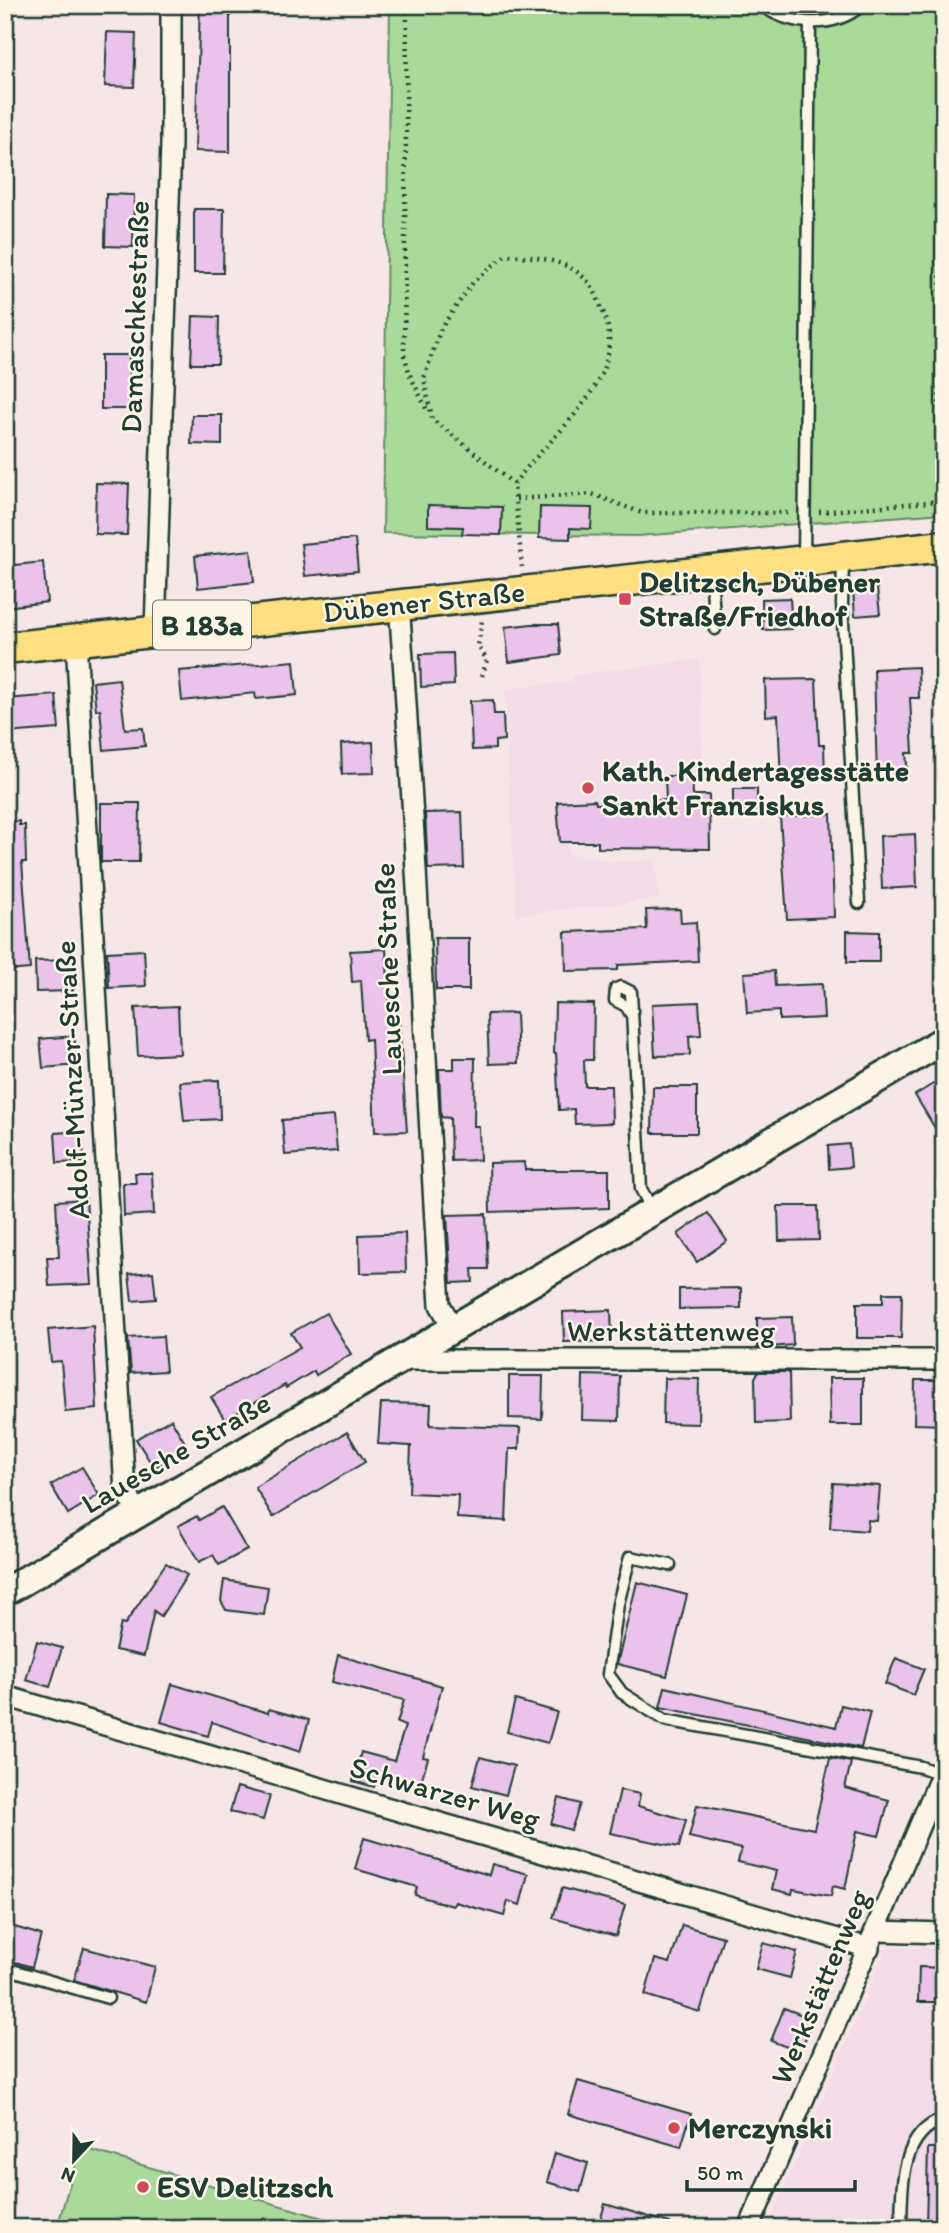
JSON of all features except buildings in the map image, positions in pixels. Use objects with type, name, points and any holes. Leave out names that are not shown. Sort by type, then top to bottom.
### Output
[{"type":"main road","name":"Dübener Straße","points":[[5,648],[944,546]]},
{"type":"street","name":"Damaschkestraße","points":[[155,631],[171,143],[171,5]]},
{"type":"street","name":"Lauesche Straße","points":[[399,604],[415,811],[420,984],[440,1305],[453,1328]]},
{"type":"street","name":"Adolf-Münzer-Straße","points":[[76,640],[125,1492],[139,1513]]},
{"type":"street","name":"Lauesche Straße","points":[[5,1592],[944,1040]]},
{"type":"street","name":"Werkstättenweg","points":[[399,1360],[944,1360]]},
{"type":"street","name":"Schwarzer Weg","points":[[5,1696],[873,1939],[944,1933]]},
{"type":"street","name":"Werkstättenweg","points":[[749,2228],[943,1771]]},
{"type":"lane","points":[[761,5],[785,19],[810,23],[835,20],[862,5]]},
{"type":"lane","points":[[804,560],[810,23]]},
{"type":"lane","points":[[842,556],[842,604],[859,903]]},
{"type":"lane","points":[[711,571],[715,629]]},
{"type":"lane","points":[[631,1014],[641,1189],[653,1212]]},
{"type":"lane","points":[[670,1565],[630,1557],[618,1604],[608,1674],[622,1693],[665,1720],[943,1771]]},
{"type":"lane","points":[[5,1968],[107,1998]]},
{"type":"lane","points":[[901,2228],[910,2149],[918,2133],[928,2124],[944,2119]]},
{"type":"path","points":[[407,5],[404,355],[410,375],[432,419],[514,484],[524,592]]},
{"type":"path","points":[[516,499],[592,494],[642,513],[805,513],[938,501],[943,5]]},
{"type":"path","points":[[432,419],[424,378],[441,328],[474,281],[506,255],[547,257],[576,270],[596,291],[608,328],[607,358],[590,395],[514,484]]},
{"type":"path","points":[[480,597],[482,625],[478,646],[487,660],[482,676]]},
{"type":"shaded area","name":"Kath. Kindertagesstätte Sankt Franziskus","points":[[699,659],[704,775],[692,776],[666,800],[596,804],[595,800],[566,801],[568,853],[613,862],[656,860],[658,899],[516,915],[505,689],[571,681],[574,675]]},
{"type":"shaded area","points":[[887,1947],[944,1949],[944,2228],[767,2228]]},
{"type":"green space","points":[[390,5],[944,5],[944,513],[638,536],[383,533]]},
{"type":"green space","name":"ESV Delitzsch","points":[[80,2147],[357,2228],[57,2228]]},
{"type":"place","name":"Delitzsch, Dübener Straße/Friedhof","points":[[625,599]]},
{"type":"place","name":"Kath. Kindertagesstätte Sankt Franziskus","points":[[588,788]]},
{"type":"place","name":"Merczynski","points":[[674,2128]]},
{"type":"place","name":"ESV Delitzsch","points":[[143,2187]]}]
